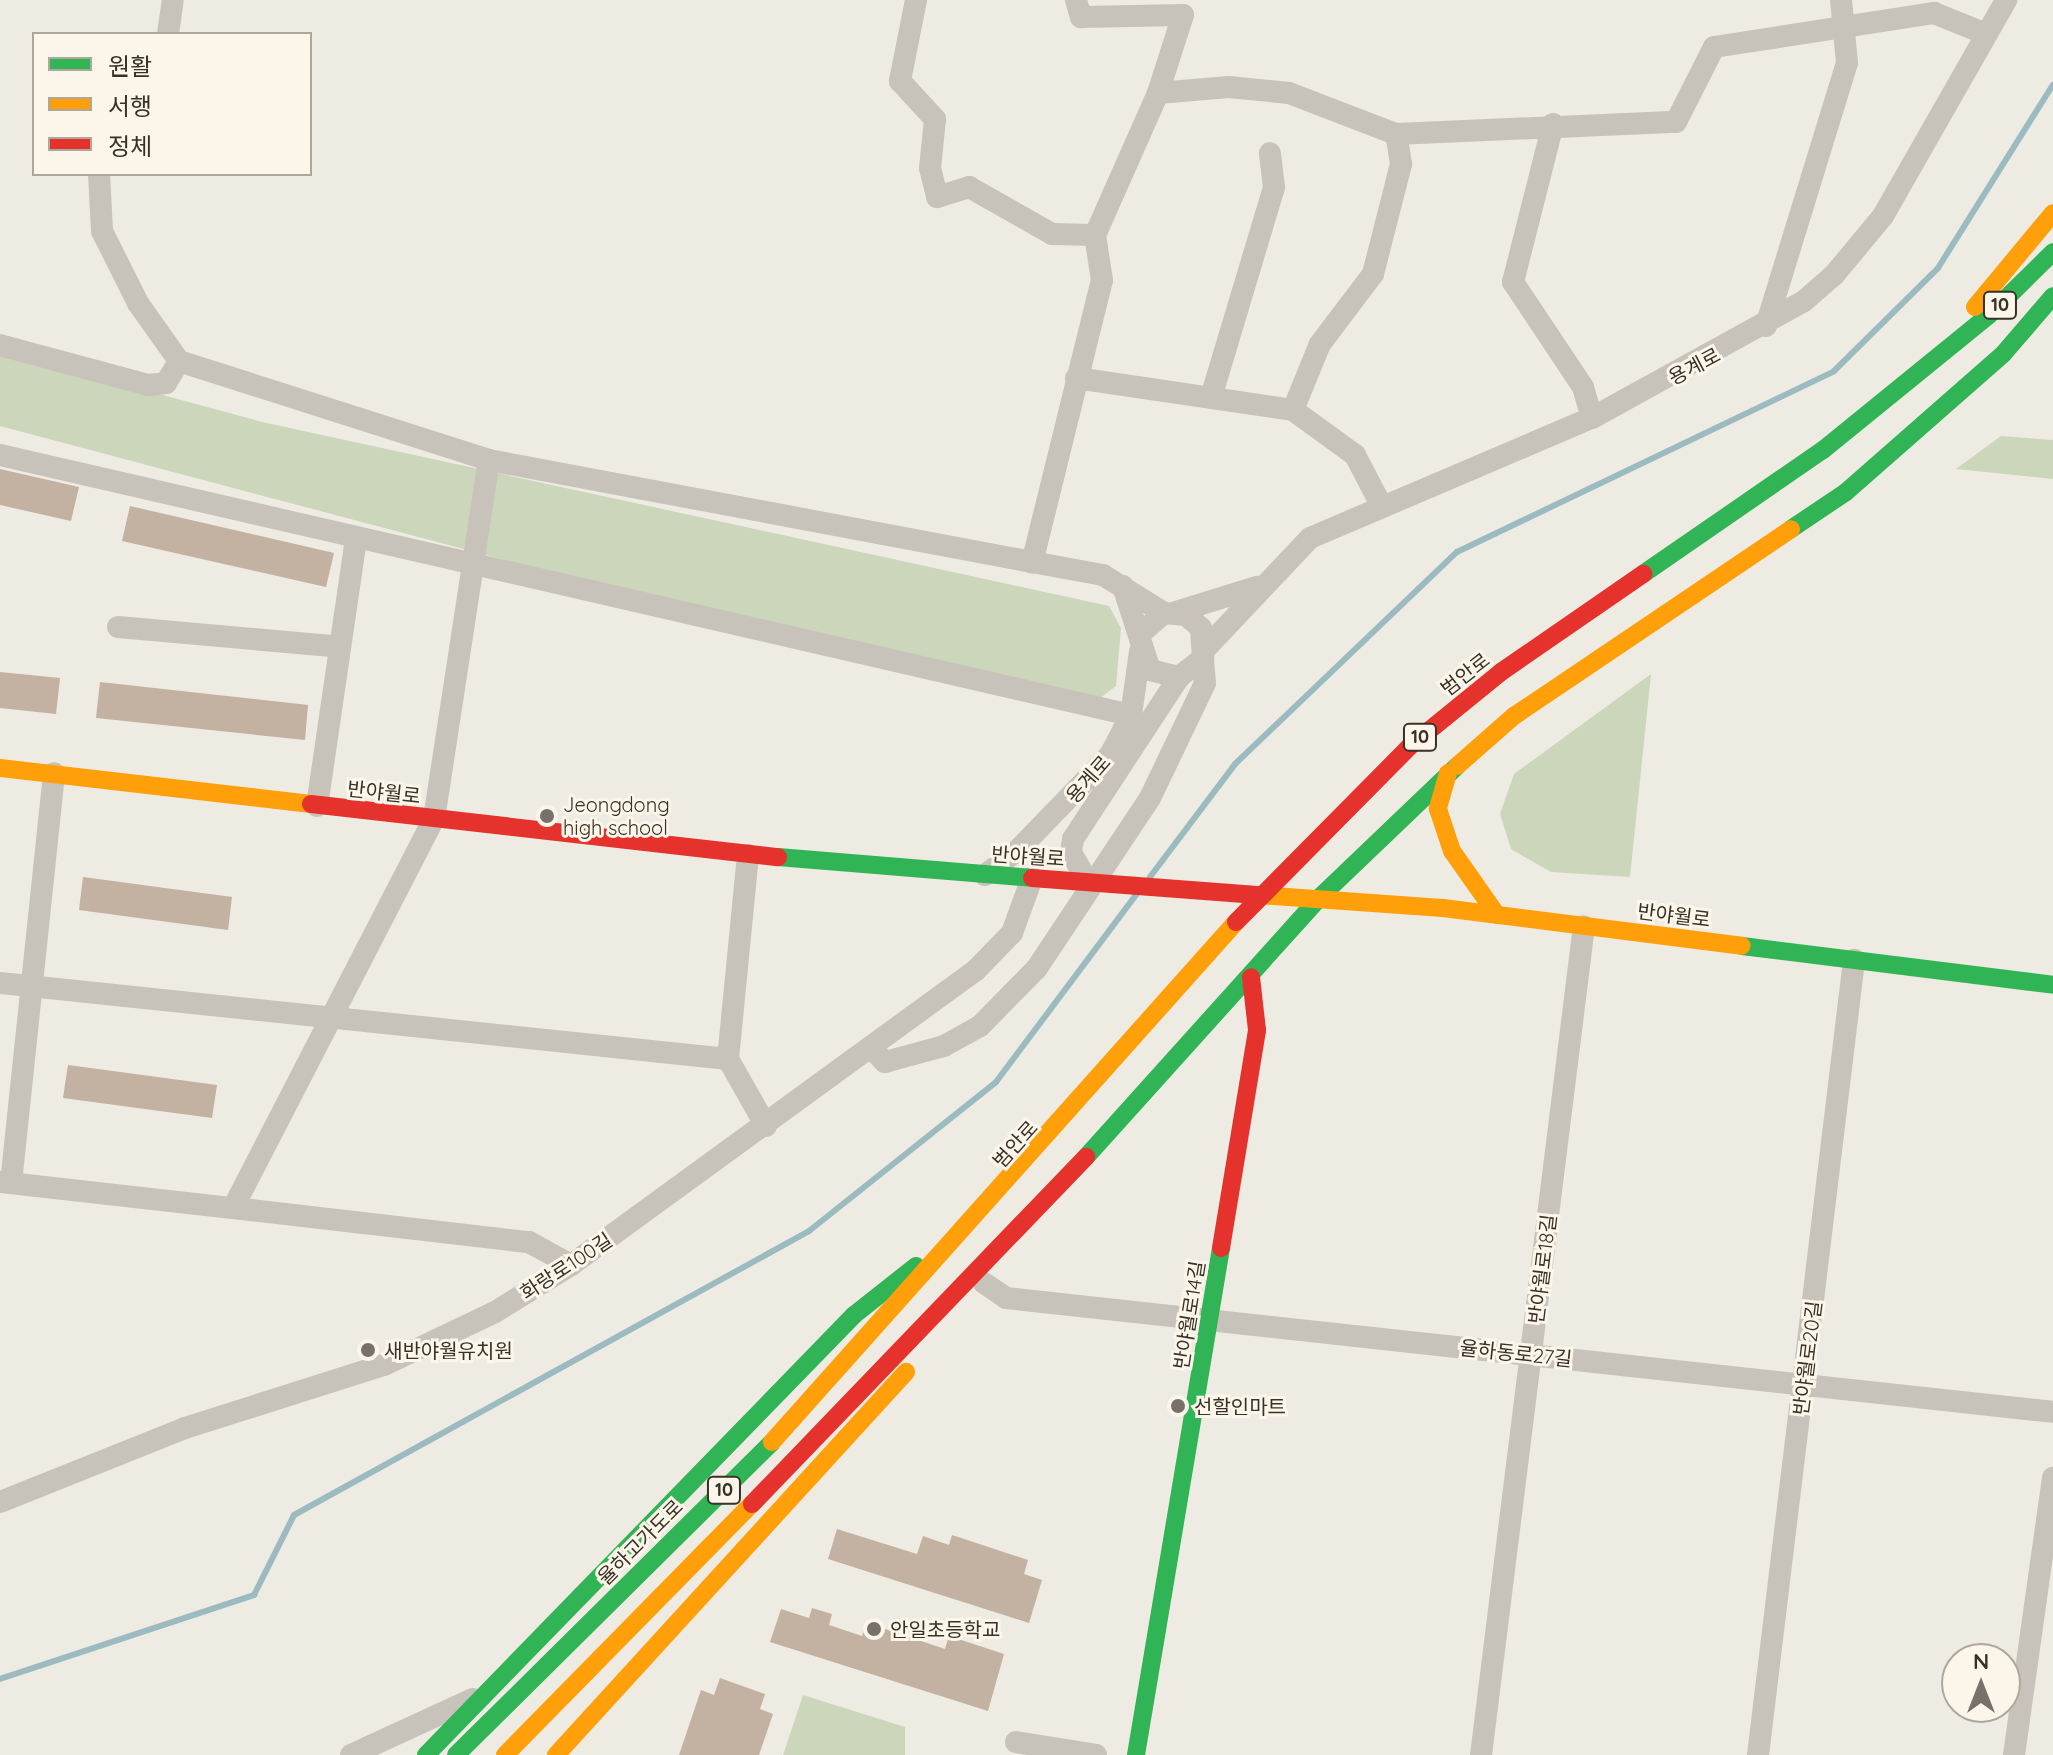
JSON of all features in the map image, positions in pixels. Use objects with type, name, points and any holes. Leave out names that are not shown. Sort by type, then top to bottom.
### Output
[{"type":"main road","points":[[1943,353],[2053,213]]},
{"type":"main road","name":"범안로","points":[[980,1215],[1260,895],[1410,746],[1501,672],[1823,450],[1943,353],[2053,252]]},
{"type":"main road","name":"10","points":[[505,1755],[1012,1239],[1319,898],[1448,773],[1514,716],[1846,492],[2004,353],[2053,296]]},
{"type":"main road","points":[[2004,353],[2053,309]]},
{"type":"main road","name":"반야월로","points":[[0,768],[748,855],[1319,898],[1497,915],[2053,985]]},
{"type":"main road","points":[[1448,773],[1438,809],[1452,851],[1497,915]]},
{"type":"main road","name":"반야월로14길","points":[[1136,1755],[1257,1030],[1251,977]]},
{"type":"main road","points":[[426,1755],[854,1315],[980,1215]]},
{"type":"main road","name":"율하고가도로","points":[[456,1755],[820,1394],[980,1215]]},
{"type":"main road","points":[[556,1755],[984,1283],[1012,1239]]},
{"type":"street","points":[[168,32],[173,0]]},
{"type":"street","points":[[916,0],[900,81],[935,119],[930,168],[937,197],[969,187],[1052,234],[1095,235]]},
{"type":"street","points":[[1032,562],[1102,280],[1095,235],[1158,93],[1183,15],[1081,17],[1076,0]]},
{"type":"street","points":[[1766,326],[1831,128],[1847,63],[1841,26],[1841,0]]},
{"type":"street","name":"용계로","points":[[1204,653],[1228,630],[1257,587],[1310,538],[1381,505],[1592,418],[1766,326],[1804,301],[1862,245],[2006,0]]},
{"type":"street","points":[[1158,93],[1229,87],[1289,93],[1396,134],[1553,124],[1676,122],[1714,47],[1935,7],[1986,34]]},
{"type":"street","points":[[1553,124],[1513,282],[1583,387],[1592,418]]},
{"type":"street","points":[[1293,410],[1320,344],[1373,274],[1401,164],[1396,134]]},
{"type":"street","points":[[1212,394],[1274,187],[1270,153]]},
{"type":"street","points":[[99,176],[102,231],[138,303],[179,361],[489,460],[1032,562],[1121,582],[1201,628],[1205,683],[1150,798],[1037,968],[980,1026],[944,1046],[885,1062],[873,1050]]},
{"type":"street","points":[[0,345],[148,385],[166,383],[179,361]]},
{"type":"street","points":[[1076,378],[1212,394],[1293,410],[1355,455],[1381,505]]},
{"type":"street","points":[[0,455],[470,567],[1131,715]]},
{"type":"street","points":[[233,1208],[334,1019],[434,819],[470,567],[489,460]]},
{"type":"street","points":[[317,806],[356,540]]},
{"type":"street","points":[[1121,582],[1150,670],[1179,677],[1204,653]]},
{"type":"street","name":"용계로","points":[[1170,612],[1257,587]]},
{"type":"street","points":[[1141,643],[1170,612]]},
{"type":"street","points":[[118,627],[340,647]]},
{"type":"street","name":"용계로","points":[[985,875],[1089,780],[1131,715],[1141,643]]},
{"type":"street","name":"용계로","points":[[1088,882],[1071,852],[1073,839],[1179,677]]},
{"type":"street","points":[[54,773],[5,1182],[529,1242],[571,1265]]},
{"type":"street","points":[[748,855],[728,1059],[766,1126]]},
{"type":"street","name":"화랑로100길","points":[[0,1502],[185,1428],[384,1365],[442,1340],[571,1265],[873,1050],[998,949],[1012,933],[1032,878]]},
{"type":"street","name":"반야월로18길","points":[[1481,1755],[1584,926]]},
{"type":"street","name":"반야월로20길","points":[[1758,1755],[1854,960]]},
{"type":"street","points":[[0,983],[728,1059]]},
{"type":"street","name":"율하동로27길","points":[[984,1283],[1006,1298],[2053,1412]]},
{"type":"street","points":[[2014,1755],[2053,1478]]},
{"type":"street","points":[[351,1755],[485,1694]]},
{"type":"street","points":[[1016,1742],[1096,1755]]},
{"type":"green space","points":[[0,351],[262,422],[1109,606],[1121,628],[1116,686],[1100,698],[520,564],[0,426]]},
{"type":"green space","points":[[2001,436],[2053,440],[2053,479],[1956,469]]},
{"type":"green space","points":[[1651,674],[1630,877],[1551,872],[1511,849],[1500,814],[1514,774]]},
{"type":"green space","points":[[803,1695],[905,1727],[905,1755],[783,1755]]},
{"type":"building","points":[[0,469],[79,487],[71,521],[0,505]]},
{"type":"building","points":[[130,506],[334,553],[326,587],[122,541]]},
{"type":"building","points":[[0,672],[60,678],[56,714],[0,708]]},
{"type":"building","points":[[100,682],[308,705],[305,740],[96,718]]},
{"type":"building","points":[[83,877],[232,897],[228,930],[79,910]]},
{"type":"building","points":[[68,1065],[217,1085],[212,1118],[63,1098]]},
{"type":"building","points":[[837,1529],[917,1554],[923,1536],[949,1545],[952,1535],[1028,1560],[1024,1574],[1042,1580],[1029,1623],[828,1559]]},
{"type":"building","points":[[812,1608],[832,1614],[829,1625],[862,1636],[867,1623],[945,1649],[949,1636],[1004,1654],[988,1711],[770,1642],[781,1609],[809,1618]]},
{"type":"building","points":[[720,1678],[765,1694],[760,1709],[773,1714],[759,1755],[679,1755],[701,1690],[714,1695]]},
{"type":"waterway","points":[[1150,877],[1235,764],[1457,552],[1834,371],[1938,268],[2053,85]]},
{"type":"waterway","points":[[0,1679],[254,1595],[294,1515],[809,1231],[996,1082],[1136,895]]},
{"type":"traffic: fast","points":[[1643,574],[1823,450],[1989,315],[2053,252]]},
{"type":"traffic: fast","points":[[1791,529],[1846,492],[2004,353],[2053,296]]},
{"type":"traffic: fast","points":[[1086,1157],[1319,898],[1457,766]]},
{"type":"traffic: fast","points":[[778,857],[1032,878]]},
{"type":"traffic: fast","points":[[1742,946],[2053,985]]},
{"type":"traffic: fast","points":[[1136,1755],[1221,1248]]},
{"type":"traffic: fast","points":[[426,1755],[854,1315],[916,1266]]},
{"type":"traffic: fast","points":[[456,1755],[772,1442]]},
{"type":"traffic: slow","points":[[1975,307],[2053,213]]},
{"type":"traffic: slow","points":[[1457,766],[1514,716],[1791,529]]},
{"type":"traffic: slow","points":[[0,768],[311,804]]},
{"type":"traffic: slow","points":[[1448,773],[1438,809],[1452,851],[1497,915]]},
{"type":"traffic: slow","points":[[1260,895],[1443,908],[1742,946]]},
{"type":"traffic: slow","points":[[772,1442],[1236,922]]},
{"type":"traffic: slow","points":[[556,1755],[906,1372]]},
{"type":"traffic: slow","points":[[505,1755],[752,1504]]},
{"type":"traffic: jam","points":[[1236,922],[1410,746],[1501,672],[1643,574]]},
{"type":"traffic: jam","points":[[311,804],[778,857]]},
{"type":"traffic: jam","points":[[1032,878],[1260,895]]},
{"type":"traffic: jam","points":[[1221,1248],[1257,1030],[1251,977]]},
{"type":"traffic: jam","points":[[752,1504],[1086,1157]]},
{"type":"place","name":"Jeongdong high school","points":[[547,816]]},
{"type":"place","name":"새반야월유치원","points":[[368,1350]]},
{"type":"place","name":"선할인마트","points":[[1178,1406]]},
{"type":"place","name":"안일초등학교","points":[[874,1629]]}]
